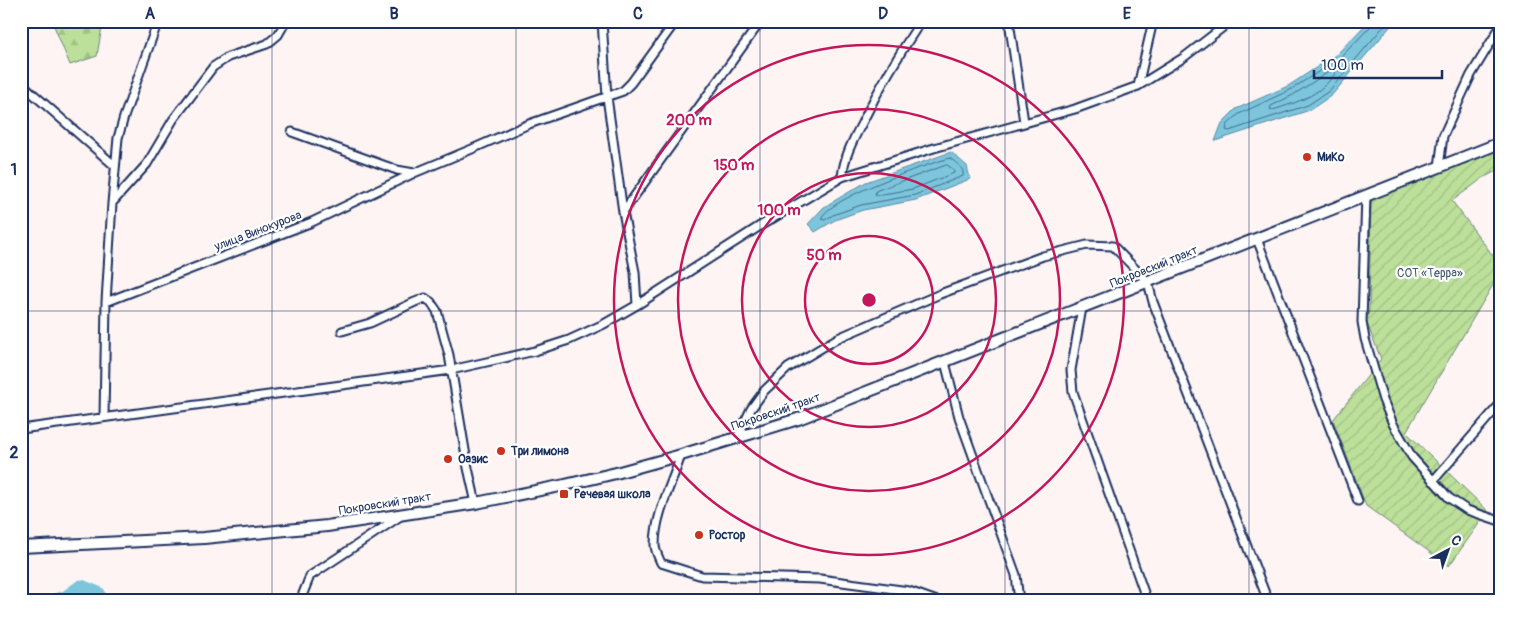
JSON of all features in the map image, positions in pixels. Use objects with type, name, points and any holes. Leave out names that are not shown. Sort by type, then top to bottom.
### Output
[{"type":"main road","name":"Покровский тракт","points":[[21,547],[204,538],[327,526],[476,503],[565,485],[681,455],[798,419],[1500,144]]},
{"type":"street","points":[[104,417],[106,302],[118,138],[158,21]]},
{"type":"street","points":[[112,203],[147,164],[173,120],[213,67],[228,57],[266,44],[278,35],[286,21]]},
{"type":"street","points":[[602,21],[607,97],[623,212],[635,272],[637,305]]},
{"type":"street","name":"улица Винокурова","points":[[106,302],[312,222],[414,173],[472,150],[528,124],[623,91],[631,84],[676,21]]},
{"type":"street","points":[[623,212],[762,21]]},
{"type":"street","points":[[842,177],[843,163],[868,111],[888,74],[921,21]]},
{"type":"street","points":[[1009,21],[1024,122]]},
{"type":"street","points":[[1138,86],[1153,21]]},
{"type":"street","points":[[21,429],[451,370],[535,351],[570,340],[604,324],[637,305],[760,226],[842,177],[934,148],[1075,109],[1138,86],[1183,58],[1231,21]]},
{"type":"street","points":[[1439,167],[1443,136],[1471,75],[1500,27]]},
{"type":"street","points":[[21,82],[115,166]]},
{"type":"street","points":[[292,132],[398,170],[414,173]]},
{"type":"street","points":[[1366,196],[1362,322],[1380,392],[1393,424],[1412,457],[1449,498],[1467,510],[1500,520]]},
{"type":"street","points":[[1257,239],[1358,501]]},
{"type":"street","points":[[737,438],[751,409],[788,368],[838,338],[940,294],[1043,256],[1087,245],[1113,246],[1148,282],[1268,601]]},
{"type":"street","points":[[342,331],[370,323],[425,298],[432,302],[437,311],[449,355],[468,468],[476,503]]},
{"type":"street","points":[[1082,308],[1071,370],[1073,392],[1146,598]]},
{"type":"street","points":[[945,362],[959,417],[1016,575],[1019,601]]},
{"type":"street","points":[[1433,480],[1500,404]]},
{"type":"street","points":[[681,455],[661,508],[655,546],[661,563],[702,576],[820,579],[909,591],[937,601]]},
{"type":"street","points":[[300,601],[310,576],[404,514]]},
{"type":"green space","points":[[52,21],[103,21],[97,56],[70,65]]},
{"type":"green space","name":"СОТ «Терра»","points":[[1500,148],[1500,169],[1483,178],[1452,201],[1500,265],[1500,273],[1406,432],[1488,511],[1449,566],[1366,506],[1333,420],[1381,359],[1366,321],[1369,311],[1371,200]]},
{"type":"water","points":[[1369,21],[1395,21],[1332,95],[1310,110],[1215,141],[1222,123],[1236,109],[1288,86],[1337,54]]},
{"type":"water","points":[[951,152],[967,166],[970,179],[916,200],[863,210],[835,220],[815,232],[808,224],[824,207],[866,182]]},
{"type":"waterway","points":[[55,601],[66,598],[81,587],[98,594],[97,601]]},
{"type":"place","name":"МиКо","points":[[1307,157]]},
{"type":"place","name":"Три лимона","points":[[501,451]]},
{"type":"place","name":"Оазис","points":[[448,459]]},
{"type":"place","name":"Речевая школа","points":[[564,494]]},
{"type":"place","name":"Ростор","points":[[699,535]]}]
